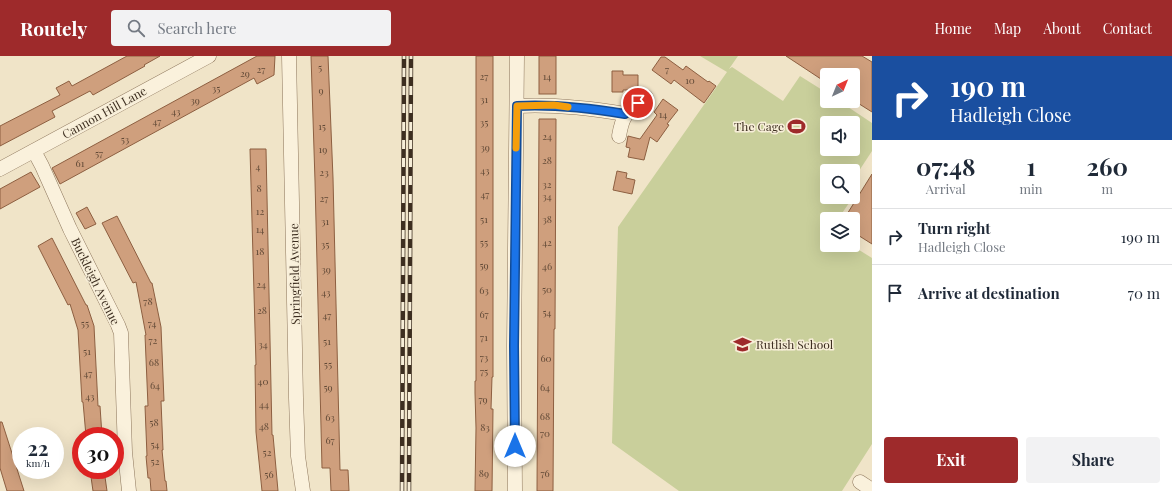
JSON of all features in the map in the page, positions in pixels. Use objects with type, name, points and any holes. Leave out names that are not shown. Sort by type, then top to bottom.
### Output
[{"type":"street","name":"Cannon Hill Lane","points":[[0,169],[209,56]]},
{"type":"street","name":"Springfield Avenue","points":[[289,56],[296,398],[298,456],[302,491]]},
{"type":"street","points":[[515,491],[514,346],[517,56]]},
{"type":"street","points":[[618,136],[621,122],[625,114],[646,97]]},
{"type":"street","points":[[517,106],[554,105],[625,114]]},
{"type":"street","name":"Buckleigh Avenue","points":[[34,151],[121,333],[125,452],[129,491]]},
{"type":"street","points":[[860,482],[872,490]]},
{"type":"green space","name":"Rutlish School","points":[[700,56],[738,56],[729,69],[732,67],[783,101],[800,76],[820,89],[820,108],[850,108],[872,123],[872,151],[860,169],[860,164],[820,164],[820,204],[848,204],[843,212],[820,212],[820,252],[860,252],[860,251],[872,258],[872,444],[842,491],[679,491],[612,443],[618,227],[727,72]]},
{"type":"building","points":[[127,56],[160,56],[93,95],[90,91],[52,111],[55,117],[0,146],[0,126],[60,95],[56,88],[69,81],[72,86]]},
{"type":"building","points":[[257,56],[275,56],[274,75],[257,84],[254,78],[60,184],[52,168]]},
{"type":"building","points":[[311,56],[328,56],[333,178],[340,470],[348,470],[349,491],[331,491],[330,468],[322,468]]},
{"type":"building","points":[[476,56],[493,56],[492,491],[475,491]]},
{"type":"building","points":[[539,56],[556,56],[556,94],[539,94]]},
{"type":"building","points":[[786,56],[862,56],[872,62],[872,112],[860,104],[860,68],[820,68],[820,78]]},
{"type":"building","points":[[661,57],[665,57],[683,70],[686,66],[716,86],[704,103],[674,80],[671,84],[652,70]]},
{"type":"building","points":[[612,71],[623,71],[623,75],[638,75],[638,90],[612,92]]},
{"type":"building","points":[[663,99],[678,110],[667,124],[669,125],[657,142],[650,137],[644,160],[628,157],[630,148],[626,147],[628,136],[640,139],[657,115],[654,112]]},
{"type":"building","points":[[539,119],[556,119],[553,491],[537,491]]},
{"type":"building","points":[[250,149],[266,149],[272,435],[278,491],[262,491],[256,432],[256,365]]},
{"type":"building","points":[[617,171],[627,173],[626,178],[635,180],[632,194],[613,190]]},
{"type":"building","points":[[31,172],[40,187],[0,209],[0,189]]},
{"type":"building","points":[[872,174],[872,244],[860,236],[860,212],[848,212],[853,204],[860,204],[860,193]]},
{"type":"building","points":[[87,207],[96,224],[85,229],[76,213]]},
{"type":"building","points":[[117,216],[152,283],[161,327],[164,401],[161,401],[162,450],[167,491],[151,491],[150,478],[148,478],[145,406],[148,406],[146,335],[136,282],[133,283],[102,223]]},
{"type":"building","points":[[52,238],[87,305],[94,326],[98,406],[100,406],[101,427],[85,427],[82,402],[78,330],[70,304],[68,305],[38,246]]},
{"type":"building","points":[[0,422],[2,422],[12,453],[12,479],[20,479],[24,491],[7,491],[0,468]]},
{"type":"building","points":[[91,479],[105,479],[107,491],[93,491]]},
{"type":"railway","points":[[402,491],[404,56]]},
{"type":"railway","points":[[409,491],[411,56]]},
{"type":"slow traffic","points":[[516,148],[517,106],[554,105],[568,107]]},
{"type":"place","name":"The Cage","points":[[797,126]]},
{"type":"place","name":"Rutlish School","points":[[743,344]]},
{"type":"route","points":[[515,446],[514,346],[517,106],[554,105],[625,114],[638,103]]}]
